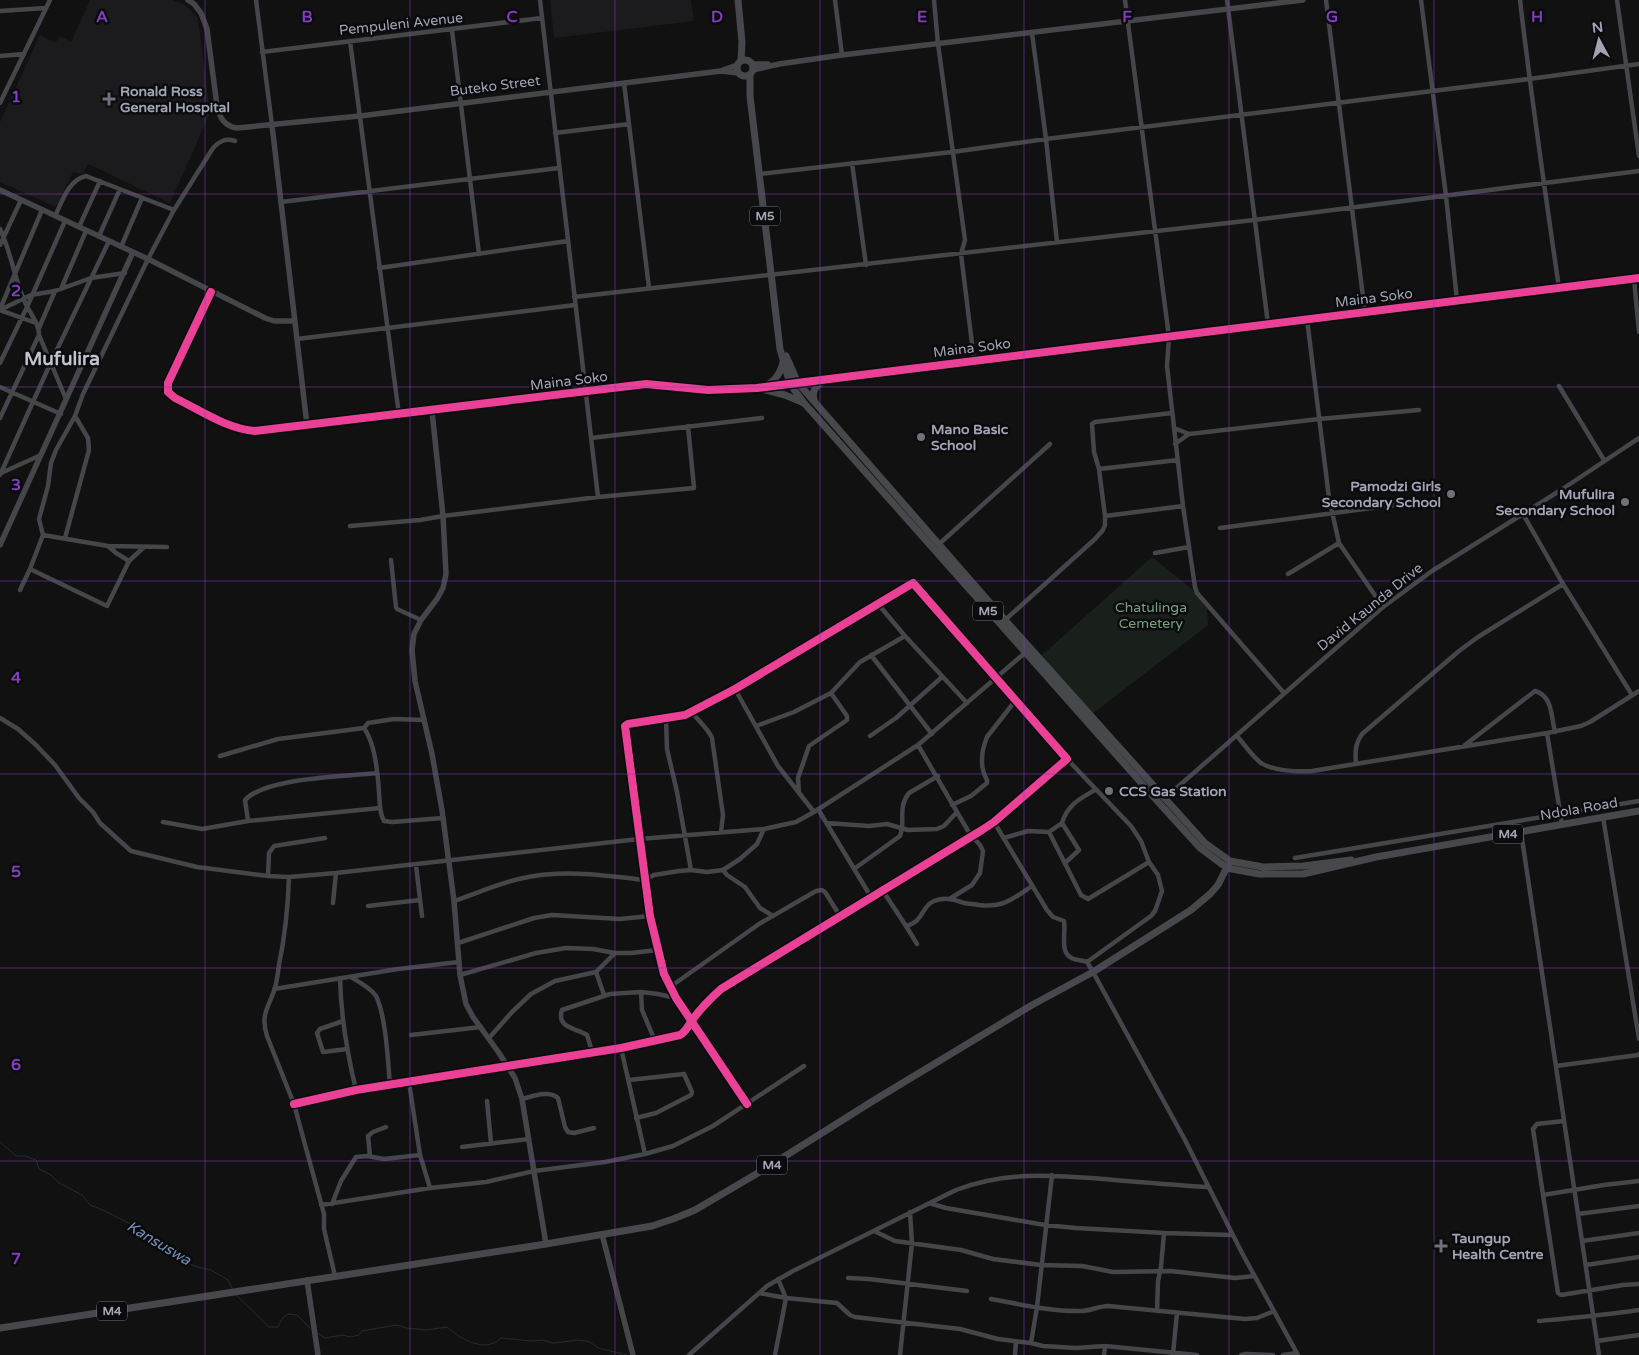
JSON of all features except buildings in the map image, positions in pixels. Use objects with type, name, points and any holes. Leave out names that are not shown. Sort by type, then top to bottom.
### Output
[{"type":"main road","name":"M5","points":[[738,0],[783,362],[804,403],[936,546]]},
{"type":"main road","name":"M5","points":[[779,335],[794,383],[815,401],[1002,623],[1162,801],[1229,864]]},
{"type":"main road","points":[[757,388],[774,380],[782,369],[783,362]]},
{"type":"main road","points":[[815,401],[813,396],[816,386],[826,379]]},
{"type":"main road","points":[[757,388],[785,394],[804,403]]},
{"type":"main road","name":"Ndola Road","points":[[1380,856],[1639,811]]},
{"type":"main road","name":"M4","points":[[0,1328],[652,1226],[695,1210],[1024,1010],[1094,972],[1200,903],[1218,885],[1229,864],[1272,868],[1380,856]]},
{"type":"street","points":[[0,102],[50,0]]},
{"type":"street","name":"Buteko Street","points":[[188,0],[198,8],[207,29],[216,106],[223,122],[237,128],[461,104],[842,55],[1303,0]]},
{"type":"street","points":[[211,292],[168,384],[168,392],[174,398],[243,430],[255,431],[307,425],[256,0]]},
{"type":"street","points":[[540,0],[598,497]]},
{"type":"street","points":[[835,0],[842,55]]},
{"type":"street","points":[[934,0],[964,240],[961,254],[974,360]]},
{"type":"street","points":[[1125,0],[1169,337],[1167,366],[1182,506],[1193,577],[1197,592],[1284,693]]},
{"type":"street","points":[[1227,0],[1268,324]]},
{"type":"street","points":[[1326,0],[1365,313]]},
{"type":"street","points":[[1421,0],[1434,90],[1457,300]]},
{"type":"street","points":[[1520,0],[1529,79],[1559,288]]},
{"type":"street","points":[[1617,0],[1639,156]]},
{"type":"street","points":[[0,11],[46,8]]},
{"type":"street","name":"Pempuleni Avenue","points":[[262,52],[542,18]]},
{"type":"street","points":[[452,30],[479,254]]},
{"type":"street","points":[[1032,33],[1057,242]]},
{"type":"street","points":[[350,41],[399,415]]},
{"type":"street","points":[[0,56],[24,54]]},
{"type":"street","points":[[760,174],[952,152],[1639,64]]},
{"type":"street","points":[[624,83],[649,288]]},
{"type":"street","points":[[555,133],[629,124]]},
{"type":"street","points":[[20,590],[43,535],[40,517],[48,486],[51,463],[93,372],[174,210],[215,146],[222,140],[235,141]]},
{"type":"street","points":[[852,163],[866,265]]},
{"type":"street","points":[[281,202],[559,168]]},
{"type":"street","points":[[574,296],[866,265],[1254,220],[1639,171]]},
{"type":"street","points":[[55,216],[73,183],[86,176],[174,210]]},
{"type":"street","points":[[79,227],[100,181]]},
{"type":"street","points":[[99,236],[120,189]]},
{"type":"street","points":[[0,190],[148,259],[265,318],[274,321],[294,321]]},
{"type":"street","points":[[121,247],[142,198]]},
{"type":"street","points":[[0,245],[21,200]]},
{"type":"street","points":[[0,309],[42,210]]},
{"type":"street","points":[[0,363],[65,221]]},
{"type":"street","points":[[0,229],[23,298],[40,328]]},
{"type":"street","points":[[61,289],[86,231]]},
{"type":"street","points":[[0,474],[109,241]]},
{"type":"street","points":[[380,268],[568,242]]},
{"type":"street","points":[[0,545],[133,252]]},
{"type":"street","points":[[0,309],[23,298],[55,292],[91,278],[125,273]]},
{"type":"street","points":[[1636,278],[1639,332]]},
{"type":"street","name":"Maina Soko","points":[[307,425],[646,384],[708,390],[757,388],[1636,278]]},
{"type":"street","points":[[0,418],[39,335],[40,328],[55,292]]},
{"type":"street","points":[[297,339],[575,305]]},
{"type":"street","points":[[0,309],[36,323]]},
{"type":"street","points":[[1307,319],[1331,512],[1339,543],[1382,607]]},
{"type":"street","points":[[39,335],[67,400]]},
{"type":"street","points":[[0,386],[61,414]]},
{"type":"street","points":[[1559,386],[1604,460]]},
{"type":"street","points":[[1175,444],[1190,434],[1419,410]]},
{"type":"street","points":[[432,411],[443,516],[446,574],[443,588],[421,620],[414,634],[412,650],[415,681],[432,754],[443,818],[454,901],[460,974],[468,1009],[507,1065],[522,1098],[546,1244]]},
{"type":"street","points":[[1002,623],[1103,530],[1105,516],[1092,424],[1095,422],[1172,413]]},
{"type":"street","points":[[65,538],[78,497],[90,445],[88,438],[74,416]]},
{"type":"street","points":[[591,438],[762,418]]},
{"type":"street","points":[[350,526],[412,521],[598,497],[694,488],[688,426]]},
{"type":"street","points":[[1174,428],[1190,434]]},
{"type":"street","name":"David Kaunda Drive","points":[[1162,801],[1382,607],[1432,571],[1639,438]]},
{"type":"street","points":[[936,546],[1050,444]]},
{"type":"street","points":[[0,474],[41,455]]},
{"type":"street","points":[[1099,469],[1178,460]]},
{"type":"street","points":[[1220,528],[1402,504]]},
{"type":"street","points":[[1105,516],[1182,506]]},
{"type":"street","points":[[1523,514],[1562,584],[1632,695]]},
{"type":"street","points":[[43,535],[108,546],[167,548]]},
{"type":"street","points":[[1288,574],[1339,543]]},
{"type":"street","points":[[108,546],[116,554],[129,561]]},
{"type":"street","points":[[1155,553],[1189,547]]},
{"type":"street","points":[[30,569],[107,606],[129,561],[143,548]]},
{"type":"street","points":[[391,560],[397,609],[421,620]]},
{"type":"street","points":[[748,1104],[676,998],[664,974],[650,916],[644,880],[625,726],[685,715],[735,689],[913,583],[1067,759],[1131,826],[1141,841],[1149,862],[1158,875],[1162,891],[1155,911],[1151,916],[1087,962]]},
{"type":"street","points":[[1356,764],[1356,742],[1369,728],[1478,636],[1562,584]]},
{"type":"street","points":[[878,604],[967,703]]},
{"type":"street","points":[[756,726],[794,712],[831,693],[853,668],[905,636]]},
{"type":"street","points":[[0,718],[18,729],[36,744],[80,798],[94,812],[100,823],[131,851],[197,867],[290,877],[416,865],[639,839],[764,829],[796,822],[918,745],[1027,650]]},
{"type":"street","points":[[871,656],[932,734]]},
{"type":"street","points":[[870,736],[896,718],[942,677]]},
{"type":"street","points":[[735,689],[778,766],[814,812]]},
{"type":"street","points":[[1237,736],[1254,757],[1268,766],[1299,772],[1547,734],[1581,726],[1639,691]]},
{"type":"street","points":[[1464,746],[1535,692],[1541,693],[1550,703],[1555,732]]},
{"type":"street","points":[[799,794],[798,778],[809,746],[847,720],[847,716],[831,693]]},
{"type":"street","points":[[952,805],[971,796],[987,783],[981,762],[987,737],[1015,701]]},
{"type":"street","points":[[691,711],[708,730],[712,738],[723,815],[721,832]]},
{"type":"street","points":[[220,756],[278,739],[364,728],[368,723],[394,719],[424,720]]},
{"type":"street","points":[[666,719],[667,749],[691,870]]},
{"type":"street","points":[[364,728],[370,737],[377,773],[382,818],[387,822],[443,818]]},
{"type":"street","points":[[1547,734],[1562,824]]},
{"type":"street","points":[[906,926],[922,916],[927,906],[931,903],[951,898],[972,885],[980,873],[983,851],[952,805],[938,776],[918,745]]},
{"type":"street","points":[[294,1104],[356,1090],[592,1051],[621,1048],[680,1036],[688,1029],[691,1021],[709,999],[722,989],[994,822],[1067,759]]},
{"type":"street","points":[[248,821],[245,800],[262,789],[288,783],[377,773]]},
{"type":"street","points":[[854,869],[900,836],[902,808],[906,797],[909,793],[938,776]]},
{"type":"street","points":[[1004,838],[1028,831],[1050,832],[1062,822],[1065,813],[1074,802],[1095,790]]},
{"type":"street","points":[[1295,858],[1639,801]]},
{"type":"street","points":[[163,822],[202,829],[248,821],[380,808]]},
{"type":"street","points":[[818,809],[871,897]]},
{"type":"street","points":[[827,823],[869,826],[887,824],[902,828],[941,828],[957,812]]},
{"type":"street","points":[[1603,817],[1637,1015],[1639,1039]]},
{"type":"street","points":[[994,822],[1047,910],[1053,917],[1064,921],[1065,950],[1068,956],[1072,959],[1087,962],[1094,972],[1185,1140],[1232,1235],[1298,1354],[1283,1355]]},
{"type":"street","points":[[1062,822],[1079,850],[1065,863]]},
{"type":"street","points":[[454,901],[519,879],[553,874],[593,874],[644,880],[658,874],[691,870],[707,872],[723,870],[740,859],[757,844],[764,829]]},
{"type":"street","points":[[1050,832],[1081,894],[1088,899],[1149,862]]},
{"type":"street","points":[[1521,832],[1599,1355]]},
{"type":"street","points":[[268,876],[269,853],[274,846],[283,843],[325,838]]},
{"type":"street","points":[[1380,844],[1380,856]]},
{"type":"street","points":[[416,865],[422,916]]},
{"type":"street","points":[[723,870],[727,875],[741,882],[760,908],[774,916]]},
{"type":"street","points":[[333,903],[336,873]]},
{"type":"street","points":[[290,877],[287,921],[274,989],[264,1012],[264,1024],[294,1104],[324,1214],[324,1229],[334,1276]]},
{"type":"street","points":[[951,898],[971,904],[999,906],[1032,886]]},
{"type":"street","points":[[670,987],[712,956],[816,891],[822,890],[840,916]]},
{"type":"street","points":[[883,891],[916,944]]},
{"type":"street","points":[[368,906],[420,900]]},
{"type":"street","points":[[458,944],[534,918],[552,915],[620,919],[650,916]]},
{"type":"street","points":[[460,974],[548,950],[580,948],[615,953],[631,953],[658,950]]},
{"type":"street","points":[[489,1038],[519,1004],[543,986],[555,981],[596,972],[615,953]]},
{"type":"street","points":[[274,989],[398,968],[459,962]]},
{"type":"street","points":[[596,972],[604,995]]},
{"type":"street","points":[[351,977],[370,990],[376,997],[383,1028],[390,1085]]},
{"type":"street","points":[[340,978],[343,1021],[356,1090]]},
{"type":"street","points":[[592,1051],[587,1035],[565,1026],[560,1013],[565,1008],[584,1004],[604,995],[641,992],[676,998]]},
{"type":"street","points":[[641,992],[642,1010],[655,1042]]},
{"type":"street","points":[[343,1021],[320,1029],[317,1034],[323,1052],[347,1049]]},
{"type":"street","points":[[411,1035],[481,1028]]},
{"type":"street","points":[[621,1048],[644,1154]]},
{"type":"street","points":[[1556,1066],[1639,1055]]},
{"type":"street","points":[[321,1205],[430,1188],[486,1182],[534,1171],[606,1162],[674,1146],[713,1126],[804,1066]]},
{"type":"street","points":[[629,1080],[683,1074],[692,1092],[691,1095],[656,1113],[636,1118]]},
{"type":"street","points":[[409,1082],[420,1155],[430,1188]]},
{"type":"street","points":[[522,1098],[552,1094],[558,1098],[568,1132],[574,1133],[594,1128]]},
{"type":"street","points":[[487,1101],[491,1143]]},
{"type":"street","points":[[1564,1120],[1536,1124],[1534,1126],[1558,1294],[1590,1292],[1623,1285],[1639,1284]]},
{"type":"street","points":[[370,1156],[368,1136],[372,1132],[386,1127]]},
{"type":"street","points":[[462,1146],[529,1139]]},
{"type":"street","points":[[332,1204],[336,1191],[353,1159],[356,1157],[370,1156],[384,1159],[420,1155]]},
{"type":"street","points":[[689,1355],[759,1293],[778,1279],[910,1212],[976,1182],[1052,1175],[1207,1187]]},
{"type":"street","points":[[1031,1344],[1052,1175]]},
{"type":"street","points":[[1543,1195],[1639,1181]]},
{"type":"street","points":[[929,1204],[1045,1225],[1164,1234],[1232,1235]]},
{"type":"street","points":[[1578,1214],[1639,1206]]},
{"type":"street","points":[[900,1355],[912,1243],[910,1212]]},
{"type":"street","points":[[874,1231],[895,1241],[961,1250],[993,1259],[1041,1265],[1082,1266],[1113,1272],[1179,1271],[1204,1276],[1234,1278],[1254,1276]]},
{"type":"street","points":[[1582,1241],[1639,1232]]},
{"type":"street","points":[[602,1234],[633,1355]]},
{"type":"street","points":[[1157,1311],[1164,1234]]},
{"type":"street","points":[[1586,1265],[1639,1257]]},
{"type":"street","points":[[848,1278],[967,1291]]},
{"type":"street","points":[[775,1355],[786,1298],[778,1279]]},
{"type":"street","points":[[307,1280],[318,1355]]},
{"type":"street","points":[[759,1293],[836,1303],[855,1317],[972,1331],[1016,1342],[1076,1348],[1105,1346],[1197,1355]]},
{"type":"street","points":[[991,1299],[1037,1307],[1083,1311],[1100,1306],[1108,1306],[1245,1319],[1258,1318],[1274,1311]]},
{"type":"street","points":[[1539,1321],[1579,1316],[1594,1317],[1639,1310]]},
{"type":"street","points":[[1172,1354],[1177,1313]]},
{"type":"street","points":[[1597,1341],[1639,1335]]},
{"type":"street","points":[[1016,1342],[1016,1355]]},
{"type":"street","points":[[1104,1355],[1105,1346]]},
{"type":"street","points":[[1241,1355],[1273,1355]]},
{"type":"shaded area","name":"Ronald Ross General Hospital","points":[[90,0],[173,0],[187,6],[198,19],[210,113],[170,203],[88,164],[83,174],[73,172],[56,207],[0,182],[0,122],[40,35],[55,43],[60,36],[71,42]]},
{"type":"shaded area","points":[[550,0],[691,0],[694,21],[554,38]]},
{"type":"green space","name":"Chatulinga Cemetery","points":[[1152,557],[1193,590],[1207,609],[1208,625],[1092,714],[1041,656]]},
{"type":"waterway","name":"Kansuswa","points":[[0,1142],[16,1156],[25,1156],[36,1160],[39,1169],[51,1175],[59,1183],[82,1195],[90,1205],[152,1235],[178,1257],[194,1266],[211,1270],[228,1280],[233,1290]]},
{"type":"waterway","name":"Kansuswa","points":[[235,1294],[269,1327],[278,1327],[282,1319],[288,1314],[297,1315],[310,1328]]},
{"type":"waterway","name":"Kansuswa","points":[[317,1333],[325,1338],[342,1335],[351,1337],[359,1335],[362,1331],[396,1325],[426,1330],[447,1327],[466,1340],[481,1345],[495,1343],[501,1338],[531,1341],[542,1340],[554,1343],[579,1340],[590,1342],[598,1348],[627,1355]]},
{"type":"cycle path","points":[[211,292],[168,383],[168,392],[175,398],[224,423],[245,430],[255,431],[646,384],[708,390],[757,388],[1639,278]]},
{"type":"cycle path","points":[[294,1104],[356,1090],[621,1048],[680,1035],[686,1030],[691,1021],[693,1019],[703,1007],[721,989],[994,822],[1067,759],[913,583],[735,689],[685,715],[625,726],[650,916],[664,974],[676,998],[747,1104]]},
{"type":"place","name":"Ronald Ross General Hospital","points":[[109,99]]},
{"type":"place","name":"Mano Basic School","points":[[921,437]]},
{"type":"place","name":"Pamodzi Girls Secondary School","points":[[1451,494]]},
{"type":"place","name":"Mufulira Secondary School","points":[[1625,502]]},
{"type":"place","name":"CCS Gas Station","points":[[1109,791]]},
{"type":"place","name":"Taungup Health Centre","points":[[1441,1246]]},
{"type":"district","name":"Mufulira","points":[[62,359]]}]
